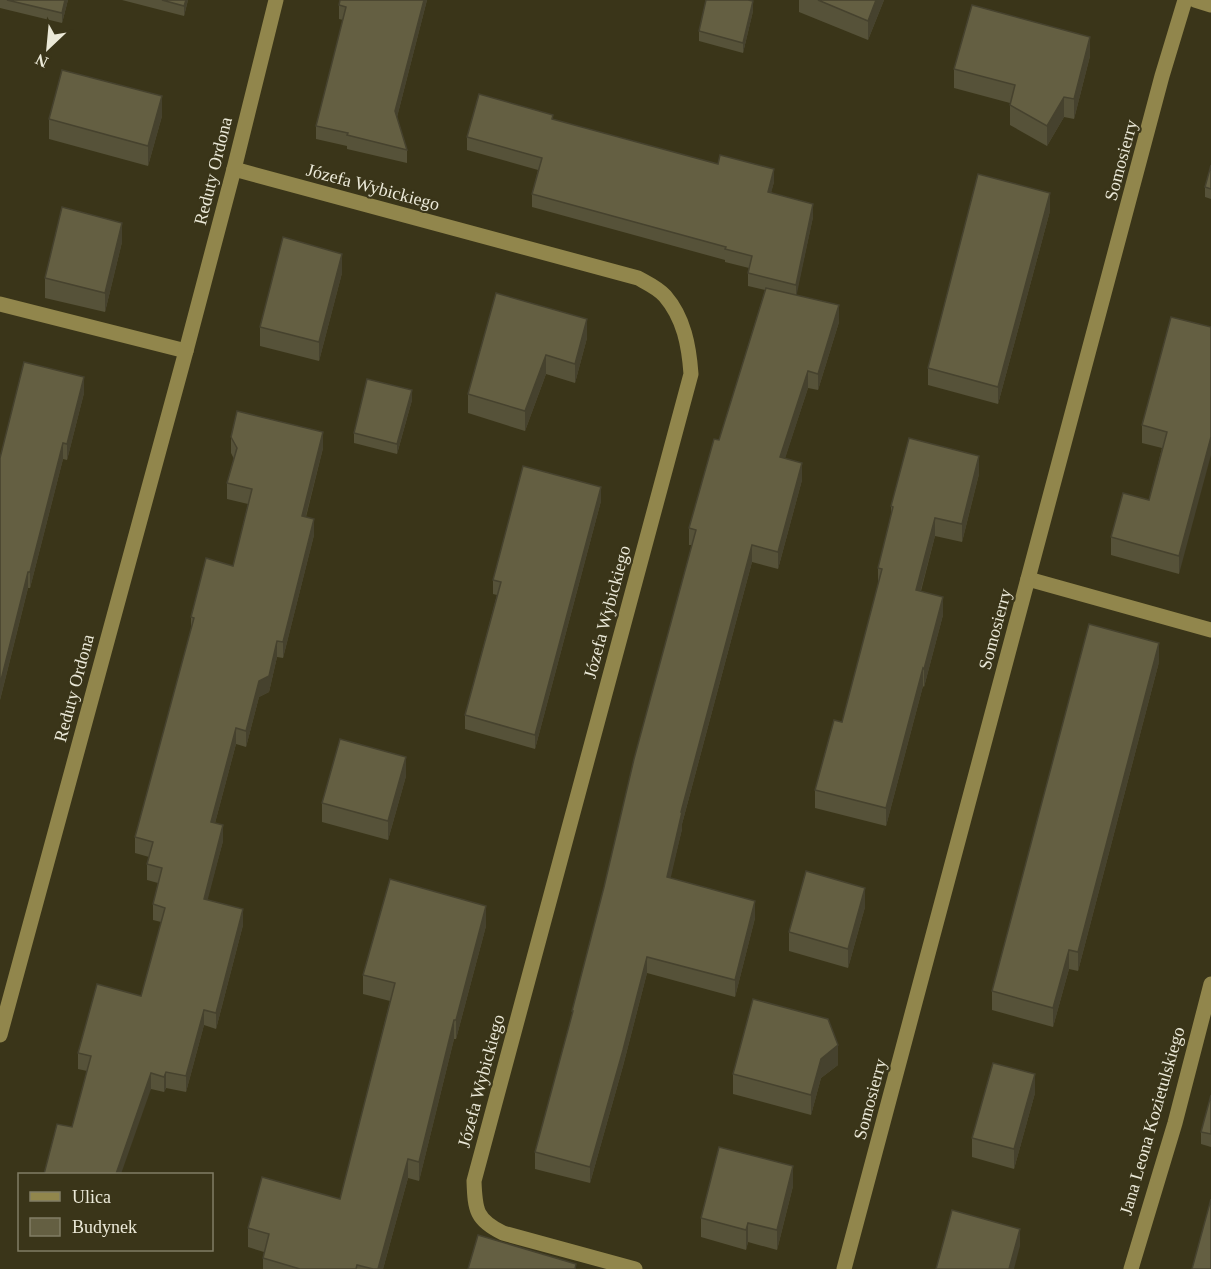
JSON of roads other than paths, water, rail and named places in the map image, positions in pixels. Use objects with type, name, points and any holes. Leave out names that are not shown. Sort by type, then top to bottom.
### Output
[{"type":"street","name":"Reduty Ordona","points":[[0,1035],[186,351],[276,0]]},
{"type":"street","name":"Somosierry","points":[[844,1269],[1162,76],[1185,0]]},
{"type":"street","points":[[1195,0],[1211,5]]},
{"type":"street","name":"Józefa Wybickiego","points":[[234,169],[638,278],[664,294],[675,309],[683,328],[689,348],[692,374],[474,1181],[476,1208],[481,1219],[491,1227],[503,1233],[635,1269]]},
{"type":"street","points":[[0,304],[186,351]]},
{"type":"street","points":[[1028,579],[1211,630]]},
{"type":"street","name":"Jana Leona Kozietulskiego","points":[[1131,1269],[1175,1123],[1211,984]]}]
